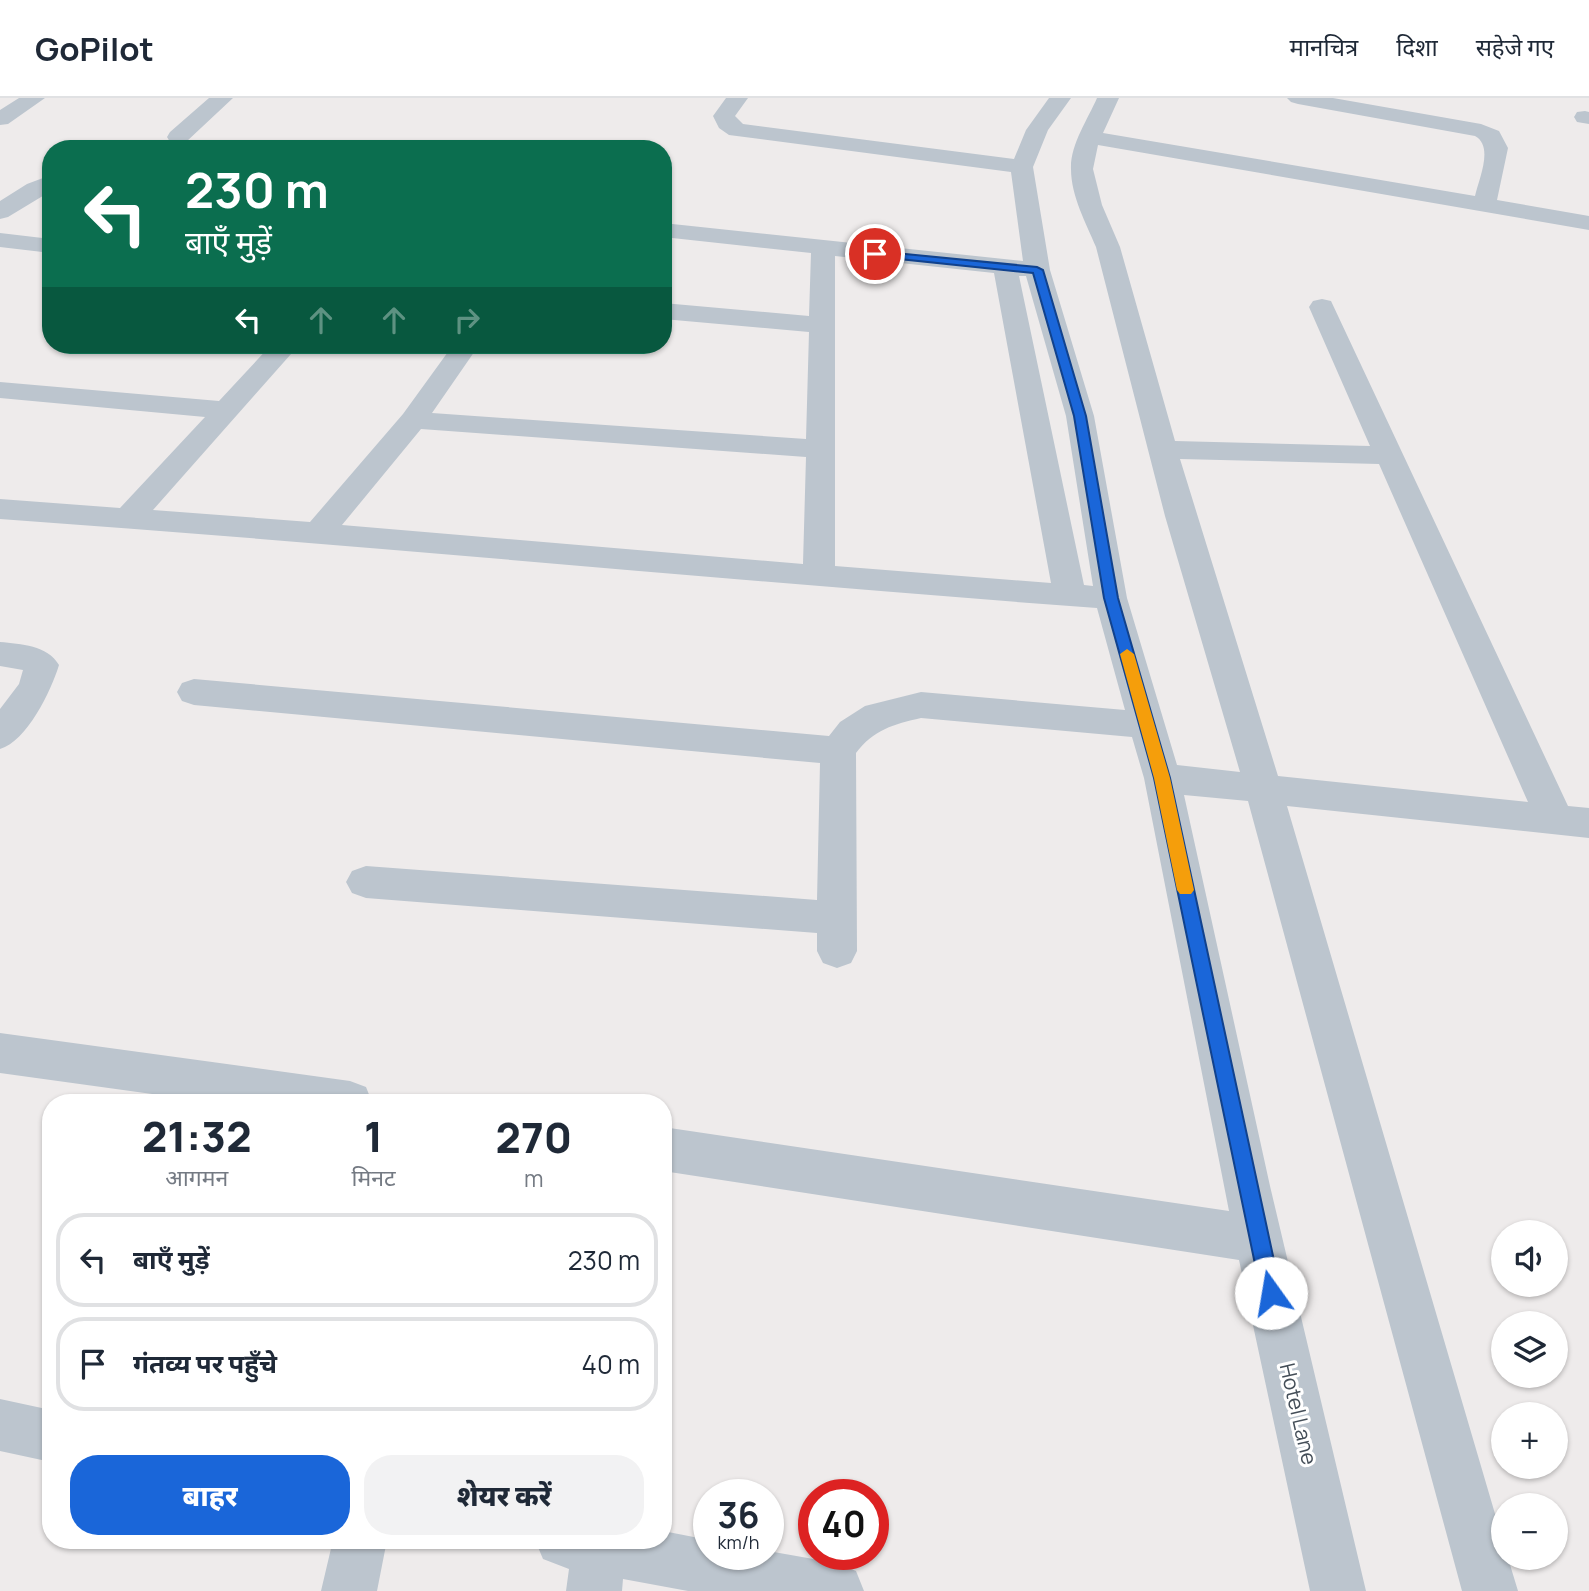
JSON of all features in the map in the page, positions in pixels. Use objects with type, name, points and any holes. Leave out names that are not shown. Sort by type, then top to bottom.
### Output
[{"type":"street","points":[[0,119],[34,98]]},
{"type":"street","points":[[178,137],[222,98]]},
{"type":"street","points":[[737,98],[724,116],[726,123],[737,130],[1022,167],[1037,130],[1060,98]]},
{"type":"street","points":[[1108,98],[1091,138],[1082,169],[1090,205],[1108,247],[1254,787],[1490,1591]]},
{"type":"street","points":[[1298,98],[1355,103],[1451,118],[1491,136],[1497,148],[1485,203]]},
{"type":"street","points":[[1091,138],[1485,203],[1589,223]]},
{"type":"street","name":"Hotel Lane","points":[[1022,167],[1021,268],[1080,416],[1111,598],[1147,726],[1178,779],[1259,1239],[1338,1591]]},
{"type":"street","points":[[0,212],[42,186]]},
{"type":"street","points":[[672,231],[1021,268],[1070,595]]},
{"type":"street","points":[[0,240],[42,245]]},
{"type":"street","points":[[819,577],[823,248]]},
{"type":"street","points":[[1322,306],[1390,455],[1572,821]]},
{"type":"street","points":[[672,312],[822,325]]},
{"type":"street","points":[[129,517],[278,354]]},
{"type":"street","points":[[317,534],[413,420],[460,354]]},
{"type":"street","points":[[0,390],[226,410]]},
{"type":"street","points":[[413,420],[821,449]]},
{"type":"street","points":[[1162,450],[1390,455]]},
{"type":"street","points":[[0,509],[129,517],[819,577],[1111,598]]},
{"type":"street","points":[[0,654],[24,656],[42,665],[35,688],[0,736]]},
{"type":"street","points":[[194,692],[838,751]]},
{"type":"street","points":[[366,882],[837,935],[838,751],[853,731],[878,715],[921,705],[1147,726]]},
{"type":"street","points":[[1178,779],[1572,821]]},
{"type":"street","points":[[0,1053],[293,1094]]},
{"type":"street","points":[[672,1150],[1259,1239]]},
{"type":"street","points":[[0,1425],[42,1434]]},
{"type":"street","points":[[349,1591],[358,1549]]},
{"type":"street","points":[[585,1559],[836,1591]]},
{"type":"slow traffic","points":[[1127,654],[1162,778],[1185,890]]},
{"type":"route","points":[[875,254],[1037,270],[1080,416],[1111,598],[1162,778],[1271,1293]]}]
